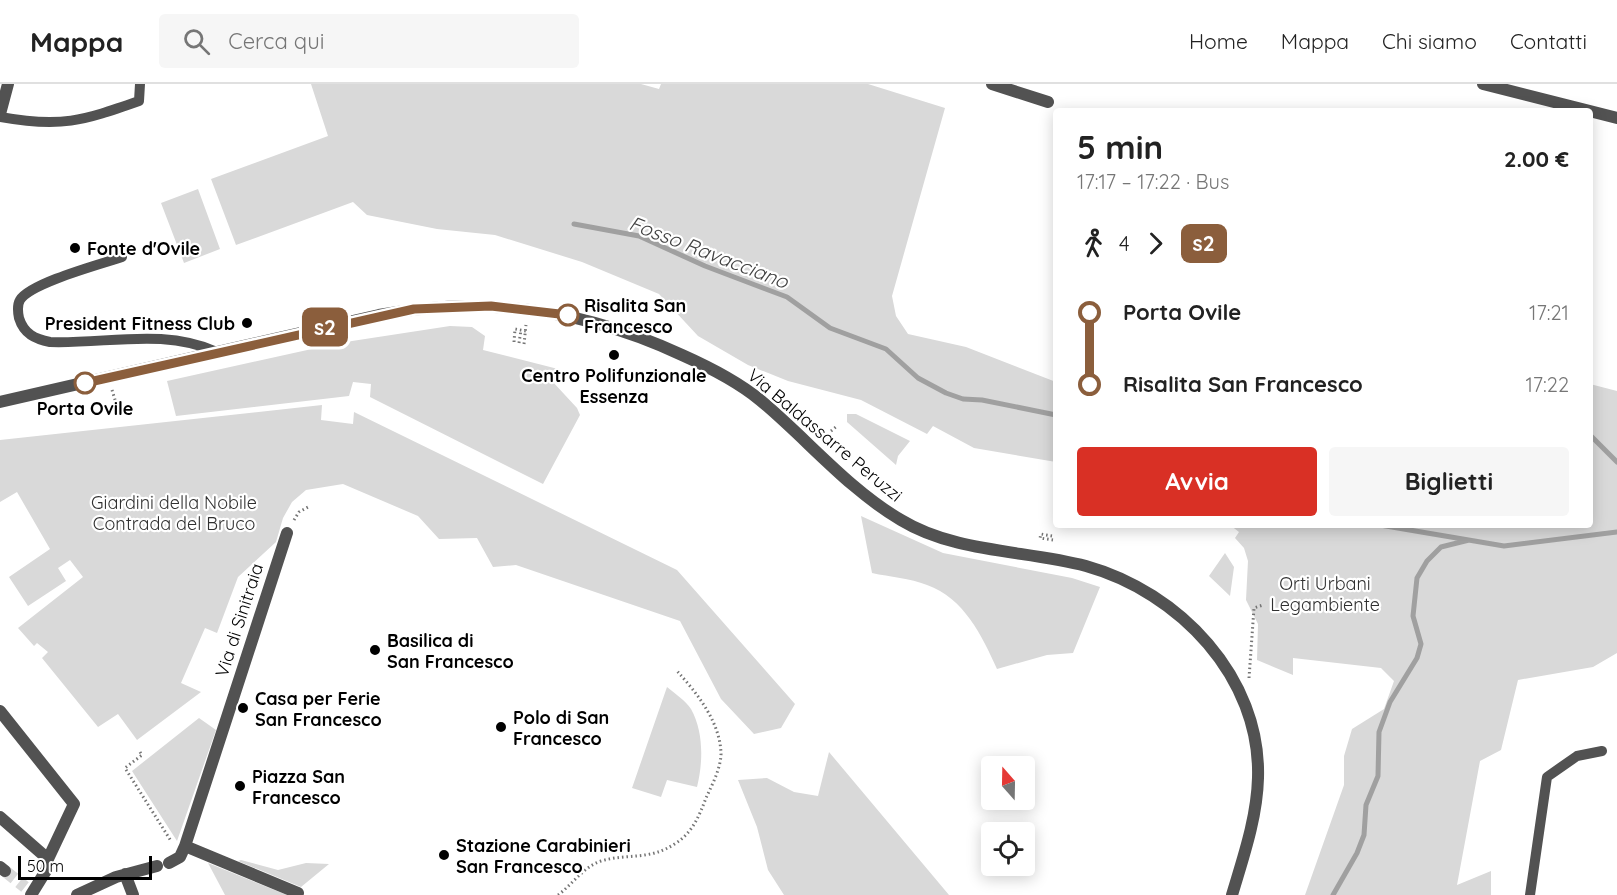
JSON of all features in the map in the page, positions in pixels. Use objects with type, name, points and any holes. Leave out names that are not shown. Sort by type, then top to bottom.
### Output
[{"type":"street","points":[[0,115],[8,84]]},
{"type":"street","points":[[992,84],[1048,102]]},
{"type":"street","points":[[1483,84],[1578,108]]},
{"type":"street","points":[[1593,112],[1617,118]]},
{"type":"street","name":"Via Baldassarre Peruzzi","points":[[0,402],[387,313],[456,305],[546,311],[626,331],[690,358],[747,390],[863,493],[913,527],[947,539],[1086,566],[1110,574],[1152,594],[1178,612],[1206,640],[1225,668],[1246,710],[1256,750],[1257,791],[1232,895]]},
{"type":"street","name":"Via di Sinitraia","points":[[183,851],[287,533]]},
{"type":"street","points":[[0,711],[74,804],[48,859],[47,869],[30,891]]},
{"type":"street","points":[[0,817],[48,859]]},
{"type":"street","points":[[77,895],[125,874],[163,864],[183,851],[300,894]]},
{"type":"street","points":[[125,874],[133,895]]},
{"type":"lane","points":[[0,115],[41,122],[81,121],[139,101],[140,84]]},
{"type":"lane","points":[[122,257],[57,278],[26,294],[20,300],[18,307],[25,330],[33,338],[50,342],[155,337],[191,342],[218,352]]},
{"type":"lane","points":[[1530,895],[1547,777],[1577,756],[1602,751]]},
{"type":"path","points":[[519,343],[527,318]]},
{"type":"path","points":[[514,342],[515,329],[523,330]]},
{"type":"path","points":[[523,330],[524,344]]},
{"type":"path","points":[[111,387],[116,403]]},
{"type":"path","points":[[831,431],[837,426]]},
{"type":"path","points":[[287,533],[299,512],[310,506]]},
{"type":"path","points":[[1246,710],[1254,608],[1263,605]]},
{"type":"path","points":[[558,895],[594,864],[660,852],[677,842],[695,826],[718,771],[720,744],[707,710],[677,671]]},
{"type":"path","points":[[140,752],[142,755],[125,768],[183,851]]},
{"type":"green space","points":[[311,84],[641,84],[659,89],[661,84],[868,84],[945,108],[892,296],[896,316],[908,334],[966,347],[1053,381],[1053,461],[974,448],[933,426],[927,434],[861,400],[788,381],[748,365],[698,336],[659,294],[582,262],[495,235],[437,229],[367,215],[353,202],[236,245],[211,179],[328,136]]},
{"type":"green space","points":[[198,189],[220,249],[184,263],[161,203]]},
{"type":"green space","points":[[450,326],[472,327],[485,336],[483,350],[558,369],[552,381],[577,408],[580,415],[543,484],[370,397],[371,384],[353,382],[349,396],[176,416],[167,381],[339,343]]},
{"type":"green space","name":"Orti Urbani Legambiente","points":[[1593,385],[1617,391],[1617,653],[1593,667],[1518,680],[1501,750],[1480,761],[1457,885],[1491,871],[1491,895],[1305,895],[1344,785],[1344,756],[1352,729],[1384,709],[1394,681],[1381,668],[1293,658],[1293,675],[1257,660],[1258,624],[1246,600],[1248,561],[1244,548],[1235,538],[1239,532],[1234,528],[1593,528]]},
{"type":"green space","name":"Giardini della Nobile Contrada del Bruco","points":[[322,405],[321,420],[353,424],[354,412],[677,570],[795,704],[781,728],[754,734],[721,699],[680,621],[516,565],[493,567],[477,538],[439,539],[418,516],[343,484],[306,490],[292,502],[283,518],[276,542],[238,577],[217,633],[205,628],[181,683],[201,692],[137,740],[118,714],[98,727],[42,658],[48,652],[37,643],[34,646],[18,628],[83,577],[70,560],[58,568],[66,581],[28,606],[9,577],[50,549],[17,492],[0,502],[0,440]]},
{"type":"green space","points":[[847,414],[856,414],[910,441],[898,456],[896,465],[847,422]]},
{"type":"green space","points":[[861,516],[943,553],[1072,578],[1100,587],[1073,653],[1047,655],[997,669],[978,631],[951,599],[940,591],[920,583],[872,573]]},
{"type":"green space","points":[[1225,553],[1234,567],[1230,596],[1209,576]]},
{"type":"green space","points":[[667,687],[691,709],[700,737],[701,758],[697,787],[667,780],[661,797],[632,788]]},
{"type":"green space","points":[[199,718],[216,730],[177,841],[132,771]]},
{"type":"green space","points":[[829,752],[949,895],[784,895],[768,870],[757,827],[738,780],[767,778],[794,792],[818,796]]},
{"type":"green space","points":[[238,861],[278,870],[306,863],[329,864],[301,887]]},
{"type":"green space","points":[[208,863],[287,895],[225,895]]},
{"type":"waterway","name":"Fosso Ravacciano","points":[[574,224],[639,236],[705,266],[787,297],[830,328],[886,349],[918,378],[946,393],[963,399],[982,400],[1053,414]]},
{"type":"waterway","points":[[1593,438],[1617,462]]},
{"type":"waterway","name":"Fosso Ravacciano","points":[[1398,528],[1504,546],[1617,532]]},
{"type":"waterway","points":[[1333,895],[1357,853],[1364,835],[1366,805],[1378,776],[1379,732],[1390,702],[1417,658],[1421,644],[1413,616],[1417,578],[1427,561],[1441,547],[1469,540]]},
{"type":"tunnel","points":[[5,871],[25,887]]},
{"type":"bus line","name":"s2","points":[[85,383],[414,309],[456,305],[491,306],[568,315]]},
{"type":"place","name":"Fonte d'Ovile","points":[[75,248]]},
{"type":"place","name":"Risalita San Francesco","points":[[568,315]]},
{"type":"place","name":"President Fitness Club","points":[[247,323]]},
{"type":"place","name":"Centro Polifunzionale Essenza","points":[[614,355]]},
{"type":"place","name":"Porta Ovile","points":[[85,383]]},
{"type":"place","name":"Basilica di San Francesco","points":[[375,650]]},
{"type":"place","name":"Casa per Ferie San Francesco","points":[[243,708]]},
{"type":"place","name":"Polo di San Francesco","points":[[501,727]]},
{"type":"place","name":"Piazza San Francesco","points":[[240,786]]},
{"type":"place","name":"Stazione Carabinieri San Francesco","points":[[444,855]]}]
